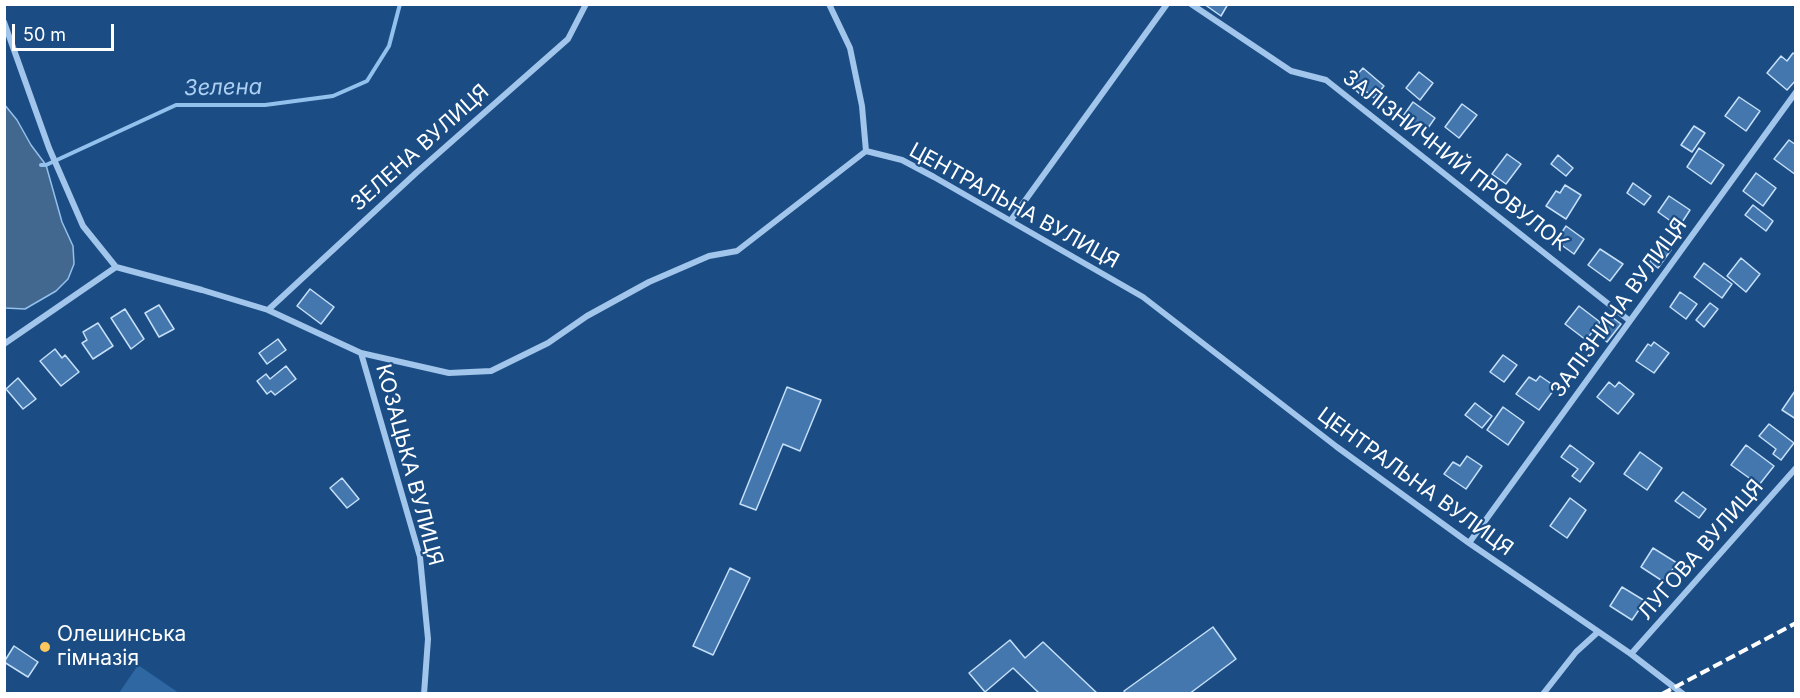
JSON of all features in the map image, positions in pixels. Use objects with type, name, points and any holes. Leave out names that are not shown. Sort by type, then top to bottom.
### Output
[{"type":"street","name":"ЗЕЛЕНА ВУЛИЦЯ","points":[[268,310],[416,173],[568,39],[586,4]]},
{"type":"street","points":[[4,22],[49,148],[83,226],[116,267],[268,310],[361,353],[449,373],[491,371],[548,343],[587,316],[649,282],[710,256],[737,251],[866,151],[862,106],[850,48],[829,4]]},
{"type":"street","points":[[1011,220],[1167,4]]},
{"type":"street","name":"ЗАЛІЗНИЧНИЙ ПРОВУЛОК","points":[[1191,4],[1291,71],[1326,80],[1630,321]]},
{"type":"street","name":"ЗАЛІЗНИЧА ВУЛИЦЯ","points":[[1469,543],[1796,92]]},
{"type":"street","name":"ЦЕНТРАЛЬНА ВУЛИЦЯ","points":[[866,151],[902,160],[1143,297],[1337,447],[1683,693]]},
{"type":"street","points":[[4,344],[116,267]]},
{"type":"street","name":"КОЗАЦЬКА ВУЛИЦЯ","points":[[361,353],[420,557],[428,639],[424,693]]},
{"type":"street","name":"ЛУГОВА ВУЛИЦЯ","points":[[1631,654],[1796,468]]},
{"type":"street","points":[[1543,693],[1576,652],[1598,632]]},
{"type":"shaded area","points":[[4,104],[46,165],[62,222],[73,246],[74,264],[68,279],[56,291],[25,309],[5,308]]},
{"type":"shaded area","points":[[138,665],[179,693],[119,693]]},
{"type":"building","points":[[1204,4],[1228,4],[1221,16]]},
{"type":"building","points":[[1793,53],[1796,55],[1796,80],[1787,90],[1767,73],[1781,56],[1787,61]]},
{"type":"building","points":[[1363,68],[1384,86],[1374,98],[1366,91],[1362,96],[1349,84]]},
{"type":"building","points":[[1419,72],[1433,83],[1420,100],[1406,88]]},
{"type":"building","points":[[1739,97],[1760,111],[1746,131],[1725,116]]},
{"type":"building","points":[[1413,102],[1435,118],[1423,135],[1401,119]]},
{"type":"building","points":[[1462,104],[1477,115],[1459,138],[1445,127]]},
{"type":"building","points":[[1694,126],[1705,133],[1692,152],[1681,145]]},
{"type":"building","points":[[1789,140],[1796,145],[1796,175],[1774,159]]},
{"type":"building","points":[[1699,148],[1724,165],[1711,184],[1687,167]]},
{"type":"building","points":[[1507,154],[1521,164],[1506,184],[1492,174]]},
{"type":"building","points":[[1558,155],[1573,168],[1566,176],[1551,164]]},
{"type":"building","points":[[1756,173],[1776,188],[1763,206],[1743,191]]},
{"type":"building","points":[[1633,183],[1651,196],[1644,205],[1627,193]]},
{"type":"building","points":[[1565,185],[1581,195],[1566,219],[1546,206],[1556,191],[1560,193]]},
{"type":"building","points":[[1669,196],[1690,210],[1679,227],[1658,212]]},
{"type":"building","points":[[1753,205],[1773,221],[1766,231],[1745,215]]},
{"type":"building","points":[[1566,226],[1584,239],[1574,254],[1556,241]]},
{"type":"building","points":[[1663,244],[1671,250],[1658,268],[1650,262]]},
{"type":"building","points":[[1600,249],[1623,264],[1610,281],[1588,265]]},
{"type":"building","points":[[1741,258],[1760,274],[1746,292],[1727,276]]},
{"type":"building","points":[[1704,263],[1732,284],[1722,298],[1694,277]]},
{"type":"building","points":[[310,289],[334,307],[321,324],[297,306]]},
{"type":"building","points":[[1680,292],[1697,304],[1686,319],[1670,307]]},
{"type":"building","points":[[1710,303],[1718,309],[1704,327],[1696,320]]},
{"type":"building","points":[[159,305],[174,329],[159,337],[145,313]]},
{"type":"building","points":[[1579,306],[1600,322],[1586,340],[1565,324]]},
{"type":"building","points":[[125,309],[144,339],[131,349],[111,318]]},
{"type":"building","points":[[1612,317],[1621,324],[1607,342],[1598,335]]},
{"type":"building","points":[[98,323],[113,346],[93,359],[82,343],[87,340],[83,332]]},
{"type":"building","points":[[278,339],[286,350],[267,364],[259,353]]},
{"type":"building","points":[[1654,342],[1669,353],[1654,373],[1636,361],[1648,344],[1651,346]]},
{"type":"building","points":[[55,349],[62,358],[65,355],[79,372],[61,386],[40,361]]},
{"type":"building","points":[[1503,355],[1517,365],[1504,382],[1490,372]]},
{"type":"building","points":[[286,366],[296,379],[275,395],[271,391],[267,394],[257,381],[266,374],[270,379]]},
{"type":"building","points":[[1540,376],[1556,387],[1539,410],[1516,394],[1529,377],[1536,381]]},
{"type":"building","points":[[18,378],[36,399],[23,409],[6,389]]},
{"type":"building","points":[[1609,382],[1615,387],[1619,382],[1634,394],[1618,414],[1597,397]]},
{"type":"building","points":[[787,387],[821,400],[800,451],[783,444],[756,510],[740,504]]},
{"type":"building","points":[[1796,391],[1796,419],[1782,410]]},
{"type":"building","points":[[1475,403],[1492,416],[1482,428],[1465,415]]},
{"type":"building","points":[[1503,407],[1524,422],[1508,445],[1487,430]]},
{"type":"building","points":[[1769,424],[1794,443],[1781,460],[1773,454],[1776,449],[1759,436]]},
{"type":"building","points":[[1570,445],[1594,463],[1580,482],[1572,476],[1578,469],[1561,457]]},
{"type":"building","points":[[1746,445],[1774,466],[1759,485],[1731,465]]},
{"type":"building","points":[[1640,452],[1662,468],[1647,490],[1624,474]]},
{"type":"building","points":[[1467,456],[1482,466],[1466,489],[1444,474],[1453,462],[1460,466]]},
{"type":"building","points":[[342,478],[359,499],[347,508],[330,488]]},
{"type":"building","points":[[1683,492],[1706,509],[1699,518],[1675,501]]},
{"type":"building","points":[[1570,498],[1586,510],[1567,538],[1550,526]]},
{"type":"building","points":[[1653,548],[1677,563],[1664,582],[1641,567]]},
{"type":"building","points":[[730,568],[750,578],[713,655],[693,646]]},
{"type":"building","points":[[1622,587],[1645,601],[1632,620],[1610,606]]},
{"type":"building","points":[[1213,627],[1236,659],[1189,694],[1126,694],[1124,691]]},
{"type":"building","points":[[1010,640],[1025,658],[1043,642],[1098,694],[1040,694],[1013,668],[985,692],[969,673]]},
{"type":"building","points":[[14,646],[38,662],[28,677],[4,662]]},
{"type":"waterway","name":"Зелена","points":[[41,165],[46,165],[176,105],[265,105],[333,96],[367,81],[389,46],[400,4]]},
{"type":"railway","points":[[1662,694],[1796,623]]},
{"type":"place","name":"Олешинська гімназія","points":[[45,647]]}]
